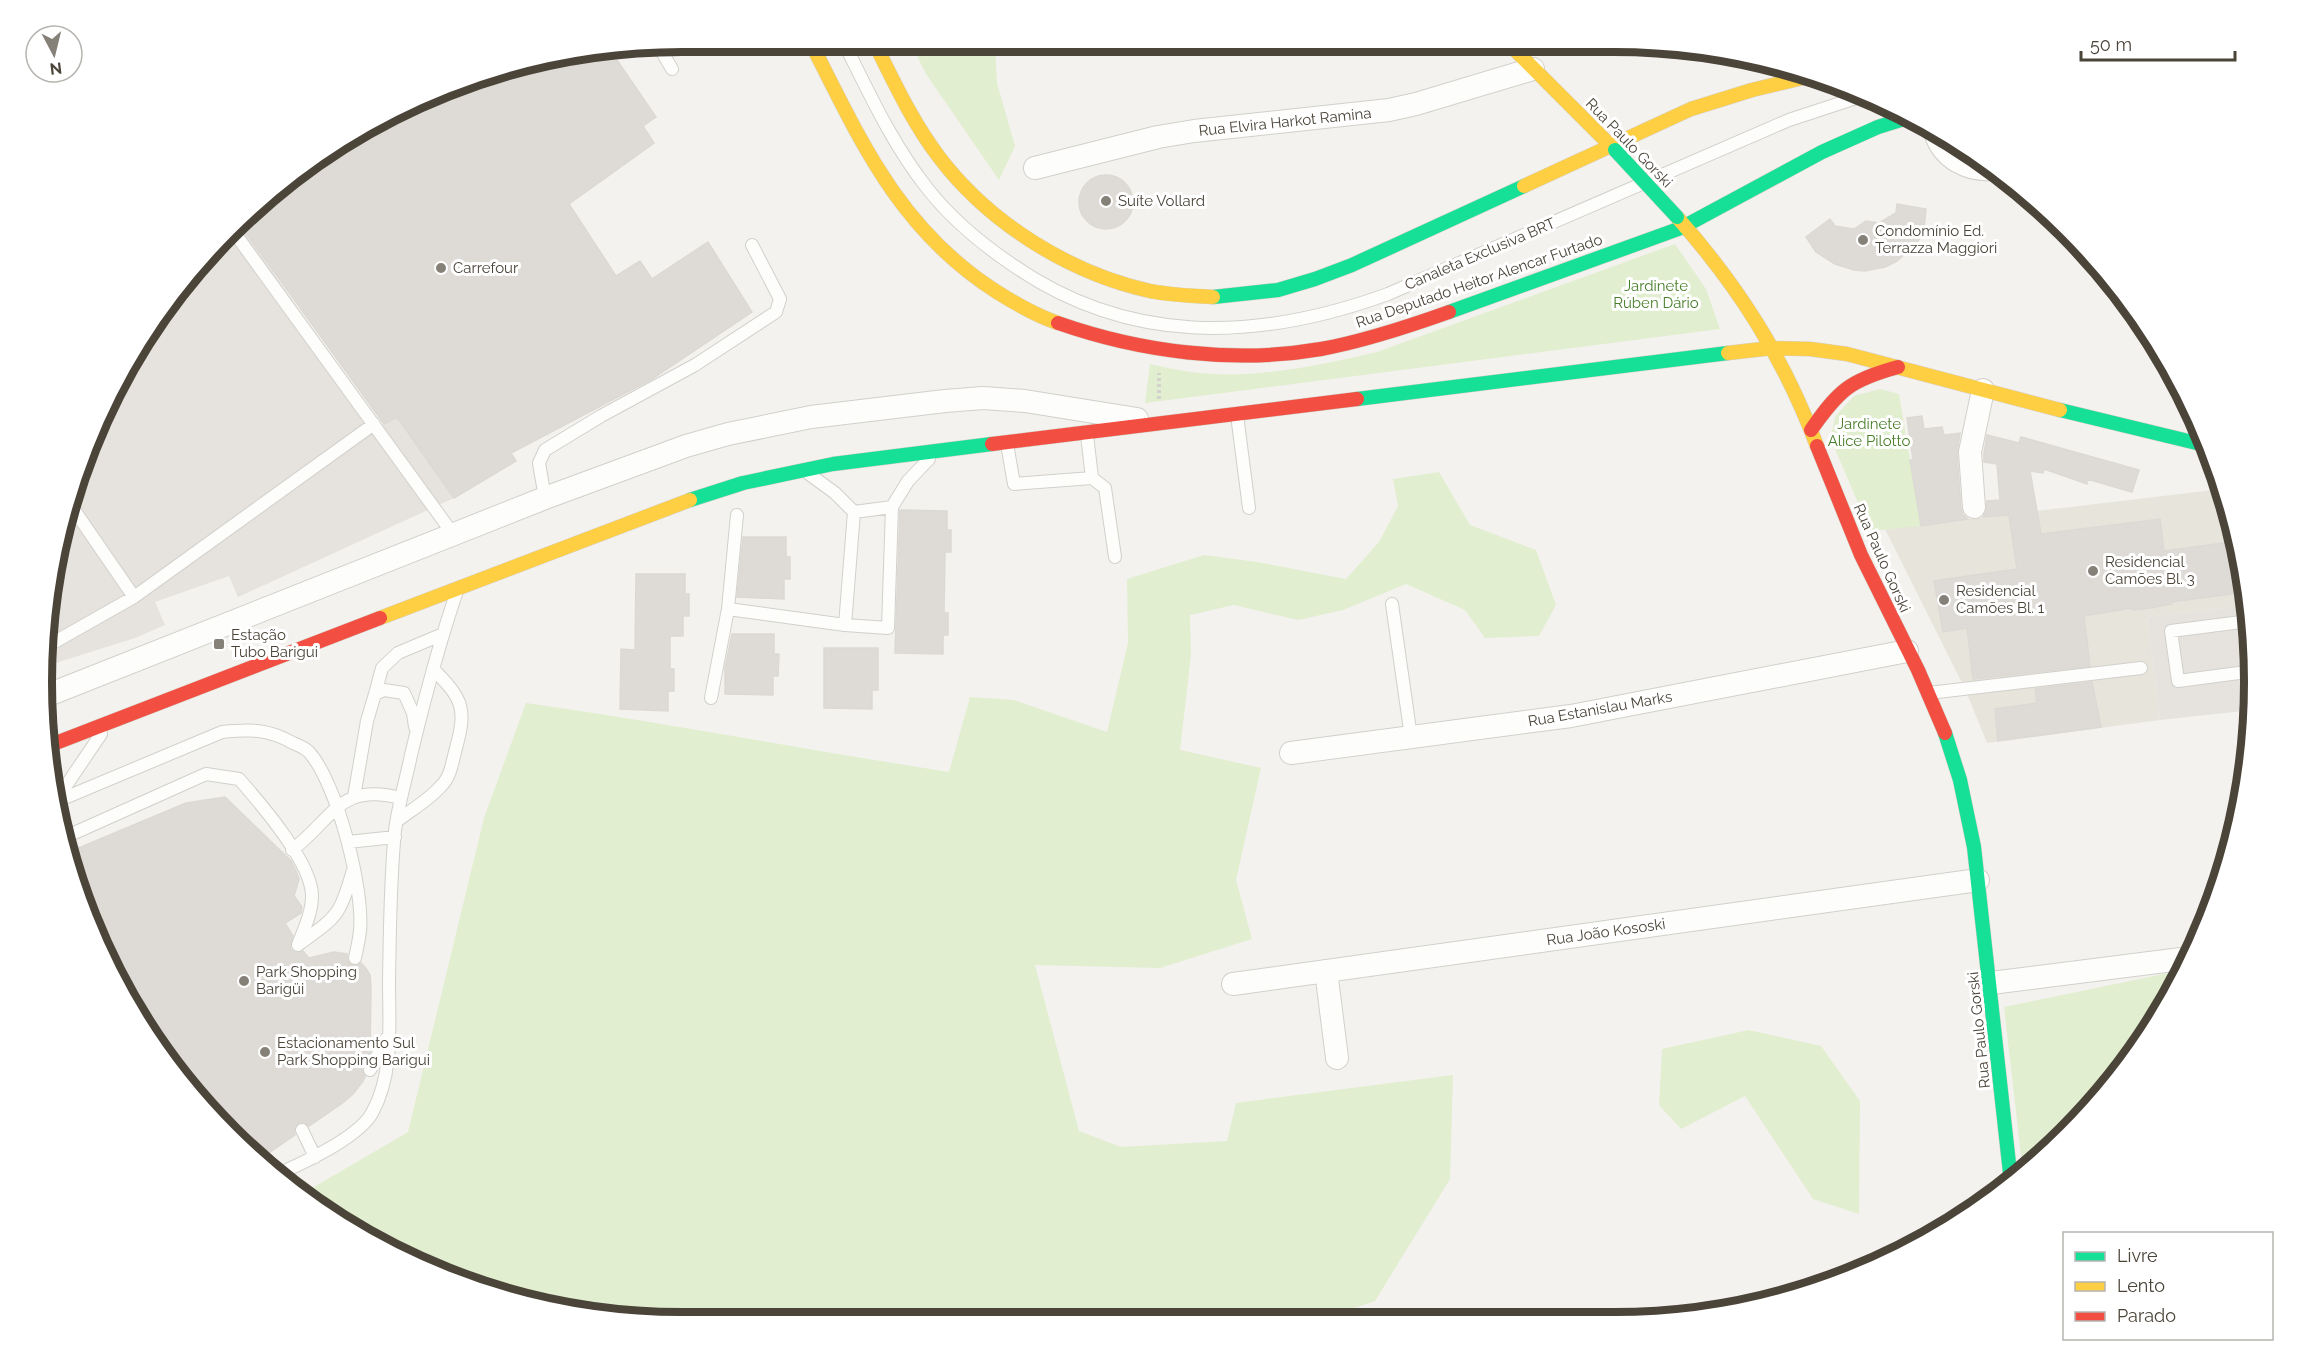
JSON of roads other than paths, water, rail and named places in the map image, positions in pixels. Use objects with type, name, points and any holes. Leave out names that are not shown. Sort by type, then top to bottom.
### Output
[{"type":"street","name":"Rua Deputado Heitor Alencar Furtado","points":[[816,52],[885,182],[913,219],[950,257],[990,288],[1039,316],[1084,334],[1124,345],[1160,351],[1218,354],[1287,353],[1333,347],[1374,337],[1681,222],[1848,139],[1900,121]]},
{"type":"street","points":[[879,52],[906,105],[929,143],[962,184],[990,211],[1058,257],[1097,277],[1140,290],[1190,297],[1232,296],[1268,291],[1318,278],[1352,265],[1711,102],[1796,80]]},
{"type":"street","name":"Rua Paulo Gorski","points":[[1517,52],[1613,148],[1681,222],[1737,292],[1789,380],[1856,546],[1927,693],[1960,777],[1971,828],[2010,1171]]},
{"type":"street","name":"Rua Elvira Harkot Ramina","points":[[1035,168],[1158,137],[1194,131],[1356,116],[1389,110],[1533,69]]},
{"type":"street","points":[[1942,145],[1947,153],[1962,165],[1980,170]]},
{"type":"street","points":[[56,743],[459,586],[709,492],[802,470],[936,451],[1772,348],[1810,349],[1847,354],[2145,432],[2198,444]]},
{"type":"street","points":[[1811,430],[1833,398],[1846,385],[1868,375],[1898,367]]},
{"type":"street","points":[[1974,507],[1970,452],[1983,390]]},
{"type":"street","points":[[53,694],[545,498],[686,446],[728,434],[811,417],[983,398],[1025,401],[1158,423]]},
{"type":"street","name":"Rua Estanislau Marks","points":[[1291,753],[1571,716],[1907,651]]},
{"type":"street","name":"Rua João Kososki","points":[[1233,984],[1978,880]]},
{"type":"street","points":[[1990,984],[2180,960]]},
{"type":"street","points":[[1326,971],[1337,1058]]},
{"type":"lane","name":"Canaleta Exclusiva BRT","points":[[849,52],[903,156],[928,190],[957,221],[992,251],[1035,281],[1071,300],[1107,313],[1152,324],[1193,328],[1242,327],[1293,322],[1347,309],[1388,294],[1789,120],[1853,99]]},
{"type":"lane","points":[[663,53],[672,69]]},
{"type":"lane","points":[[237,237],[453,534]]},
{"type":"lane","points":[[545,498],[540,463],[545,450],[601,416],[695,365],[776,312],[780,299],[752,245]]},
{"type":"lane","points":[[1237,414],[1249,508]]},
{"type":"lane","points":[[54,642],[134,597],[374,424]]},
{"type":"lane","points":[[1087,432],[1092,478]]},
{"type":"lane","points":[[1006,442],[1014,484],[1092,478],[1105,488],[1116,557]]},
{"type":"lane","points":[[728,609],[845,625],[888,628],[892,507],[908,481],[936,451]]},
{"type":"lane","points":[[802,470],[835,493],[854,512],[845,625]]},
{"type":"lane","points":[[854,512],[892,507]]},
{"type":"lane","points":[[76,513],[134,597]]},
{"type":"lane","points":[[711,698],[728,609],[736,515]]},
{"type":"lane","points":[[286,1170],[315,1157],[357,1130],[371,1115],[386,1073],[389,1034],[391,892],[397,821],[443,634],[459,586]]},
{"type":"lane","points":[[1392,604],[1411,737]]},
{"type":"lane","points":[[2241,622],[2171,632],[2178,681],[2244,672]]},
{"type":"lane","points":[[354,797],[367,721],[382,668],[398,653],[443,634]]},
{"type":"lane","points":[[1927,693],[2141,668]]},
{"type":"lane","points":[[397,821],[442,786],[448,775],[462,729],[462,708],[453,690],[434,669]]},
{"type":"lane","points":[[375,694],[384,690],[404,693],[413,713],[416,737]]},
{"type":"lane","points":[[62,790],[109,722]]},
{"type":"lane","points":[[64,798],[222,732],[249,729],[276,733],[308,750],[324,776],[348,842],[354,866],[360,930],[355,958]]},
{"type":"lane","points":[[72,834],[206,774],[239,779],[266,810],[309,875],[312,894],[311,909],[298,945],[331,921],[344,904],[354,866]]},
{"type":"lane","points":[[292,850],[336,808],[354,797],[383,793],[401,798]]},
{"type":"lane","points":[[348,842],[395,837]]},
{"type":"lane","points":[[369,1070],[389,1034]]},
{"type":"lane","points":[[302,1130],[315,1157]]},
{"type":"place","name":"Suíte Vollard","points":[[1106,201]]},
{"type":"place","name":"Condomínio Ed. Terrazza Maggiori","points":[[1863,240]]},
{"type":"place","name":"Carrefour","points":[[441,268]]},
{"type":"place","name":"Residencial Camões Bl. 3","points":[[2093,571]]},
{"type":"place","name":"Residencial Camões Bl. 1","points":[[1944,600]]},
{"type":"place","name":"Estação Tubo Barigui","points":[[219,644]]},
{"type":"place","name":"Park Shopping Barigüi","points":[[244,981]]},
{"type":"place","name":"Estacionamento Sul Park Shopping Barigui","points":[[265,1052]]},
{"type":"park label","name":"Jardinete Rúben Dário","points":[[1656,294]]},
{"type":"park label","name":"Jardinete Alice Pilotto","points":[[1869,432]]}]
